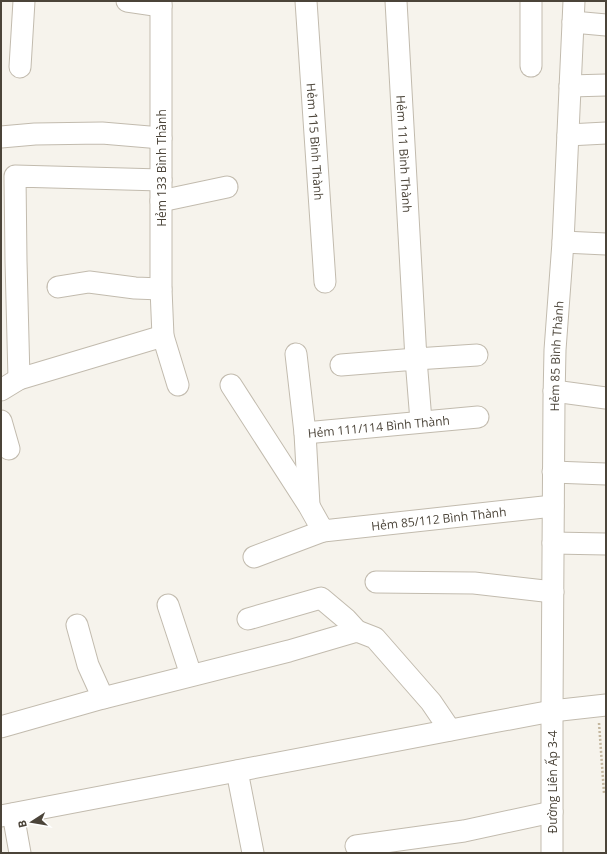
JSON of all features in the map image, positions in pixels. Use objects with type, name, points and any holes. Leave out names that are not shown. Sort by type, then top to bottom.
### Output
[{"type":"street","points":[[20,67],[24,1]]},
{"type":"street","points":[[127,1],[161,4]]},
{"type":"street","name":"Hẻm 115 Bình Thành","points":[[306,1],[326,282]]},
{"type":"street","name":"Hẻm 111 Bình Thành","points":[[396,1],[416,359]]},
{"type":"street","points":[[531,1],[531,66]]},
{"type":"street","name":"Hẻm 85 Bình Thành","points":[[552,711],[555,350],[563,242],[574,1]]},
{"type":"street","name":"Hẻm 133 Bình Thành","points":[[161,4],[161,289],[163,336],[178,385]]},
{"type":"street","points":[[573,22],[606,25]]},
{"type":"street","points":[[570,86],[606,85]]},
{"type":"street","points":[[1,137],[34,134],[102,133],[161,138]]},
{"type":"street","points":[[568,135],[606,133]]},
{"type":"street","points":[[19,379],[16,261],[8,176],[161,180]]},
{"type":"street","points":[[161,201],[227,187]]},
{"type":"street","points":[[563,242],[606,244]]},
{"type":"street","points":[[58,287],[89,282],[135,288],[161,289]]},
{"type":"street","points":[[1,390],[19,379],[163,336]]},
{"type":"street","points":[[296,354],[305,433]]},
{"type":"street","points":[[341,365],[477,355]]},
{"type":"street","points":[[416,359],[421,422]]},
{"type":"street","points":[[230,385],[309,506],[323,531]]},
{"type":"street","points":[[554,391],[606,398]]},
{"type":"street","name":"Hẻm 111/114 Bình Thành","points":[[309,506],[305,433],[478,417]]},
{"type":"street","points":[[1,422],[9,449]]},
{"type":"street","points":[[553,472],[606,474]]},
{"type":"street","name":"Hẻm 85/112 Bình Thành","points":[[254,557],[323,531],[553,506]]},
{"type":"street","points":[[553,543],[606,544]]},
{"type":"street","points":[[376,582],[474,583],[553,592]]},
{"type":"street","points":[[248,619],[321,598],[346,619],[357,631],[375,638],[431,702],[450,730]]},
{"type":"street","points":[[168,605],[191,676]]},
{"type":"street","points":[[77,625],[88,665],[103,698]]},
{"type":"street","points":[[1,727],[103,698],[289,651],[357,631]]},
{"type":"street","points":[[20,853],[7,815],[552,711],[602,705]]},
{"type":"street","name":"Đường Liên Ấp 3-4","points":[[552,711],[552,853]]},
{"type":"street","points":[[237,771],[253,853]]},
{"type":"street","points":[[356,846],[464,830],[552,812]]},
{"type":"path","points":[[602,705],[604,793]]}]
